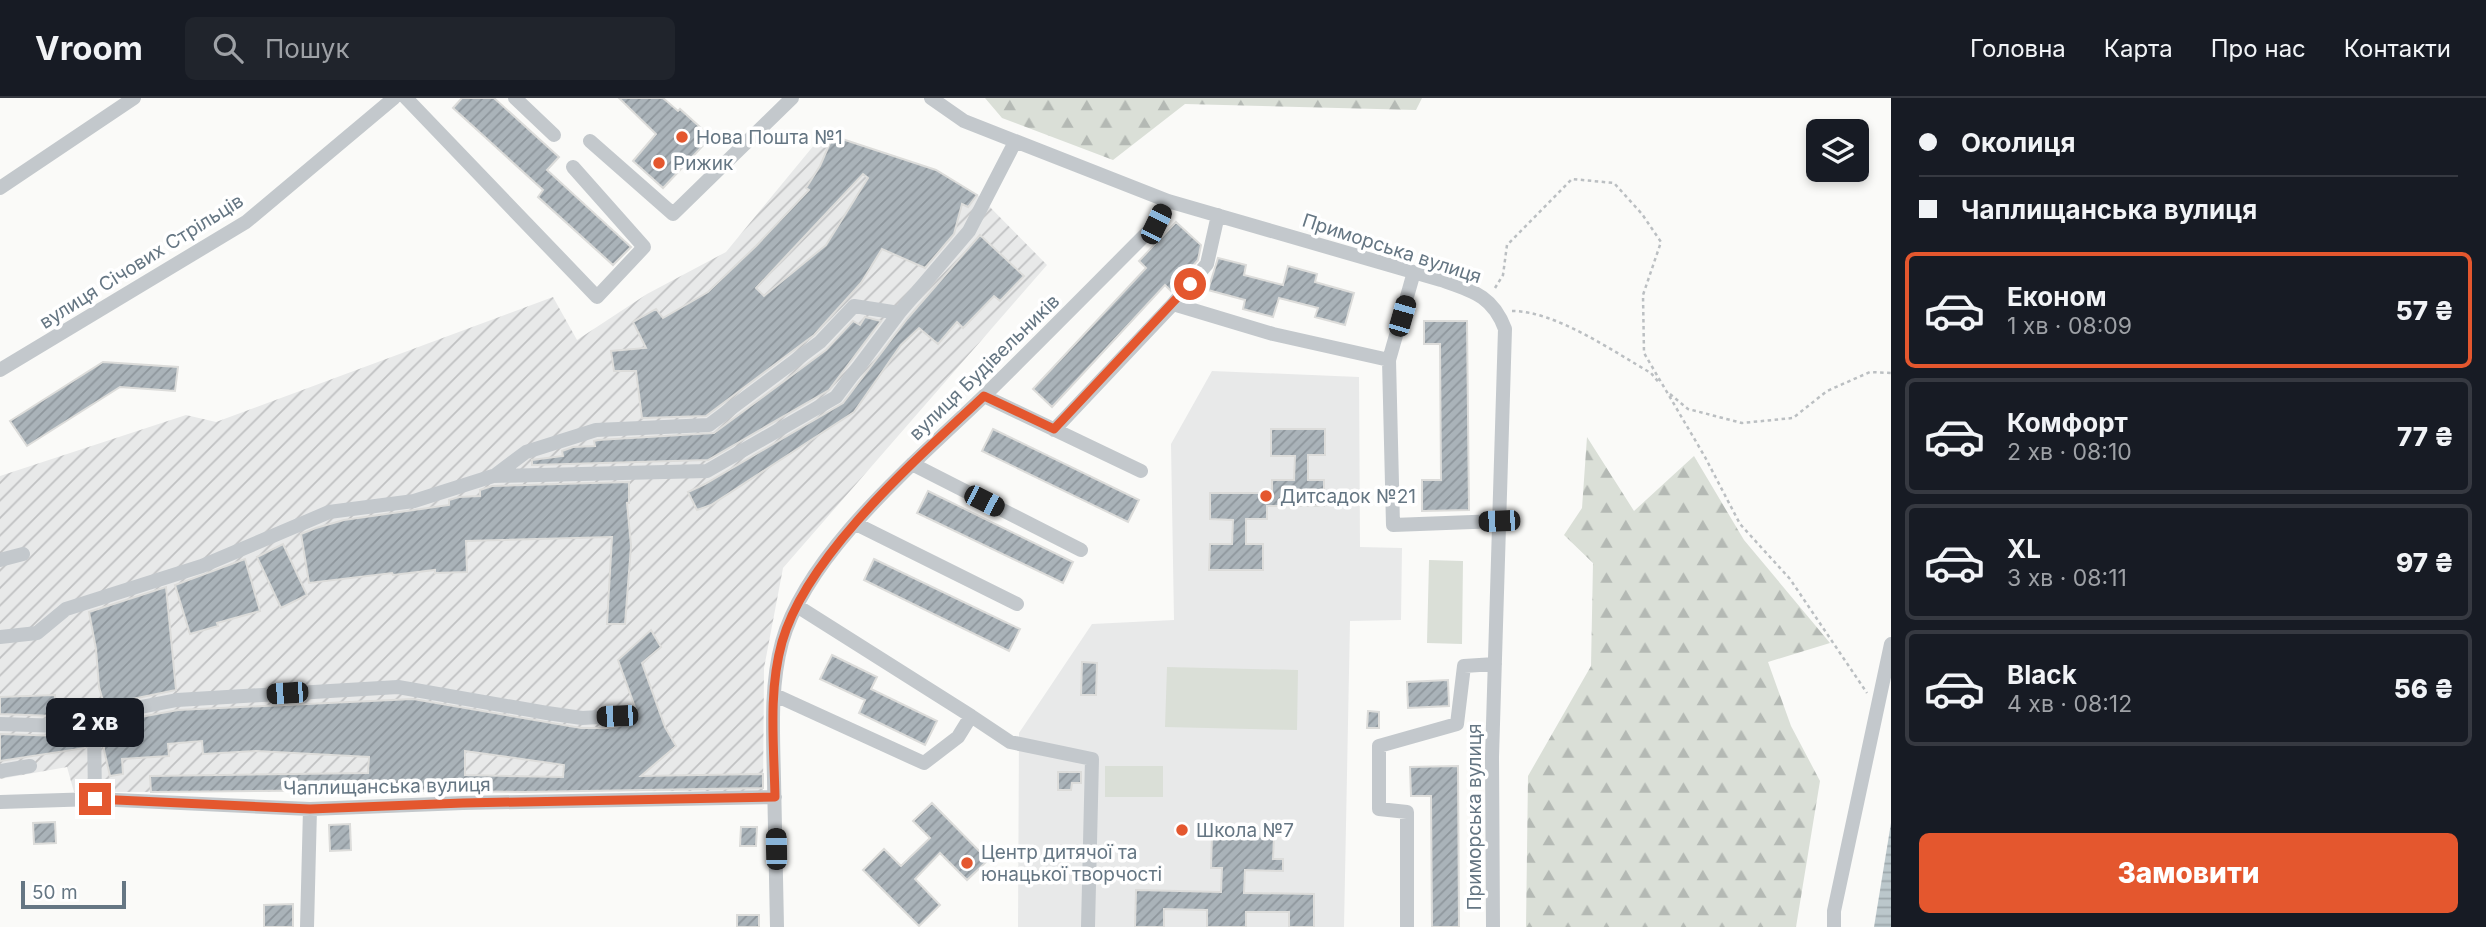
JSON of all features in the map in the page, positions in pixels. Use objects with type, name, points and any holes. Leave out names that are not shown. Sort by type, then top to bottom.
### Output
[{"type":"street","points":[[0,188],[134,98]]},
{"type":"street","name":"вулиця Січових Стрільців","points":[[0,370],[247,222],[394,98]]},
{"type":"street","points":[[406,98],[597,297],[644,247],[573,167]]},
{"type":"street","points":[[515,98],[554,135]]},
{"type":"street","points":[[590,141],[673,214],[792,98]]},
{"type":"street","name":"Приморська вулиця","points":[[931,98],[964,121],[1167,201],[1470,290],[1487,299],[1499,311],[1505,329],[1492,757],[1493,927]]},
{"type":"street","points":[[0,637],[37,633],[66,609],[202,566],[329,512],[414,500],[492,476],[707,471],[836,397],[899,313],[969,231],[1015,142]]},
{"type":"street","name":"вулиця Будівельників","points":[[777,927],[773,719],[782,641],[797,606],[823,566],[856,524],[912,464],[1156,224],[1167,201]]},
{"type":"street","points":[[1054,429],[1173,304],[1207,264],[1218,215]]},
{"type":"street","points":[[1414,272],[1390,360],[1393,525],[1499,521]]},
{"type":"street","points":[[1173,304],[1273,334],[1390,360]]},
{"type":"street","points":[[492,476],[526,452],[596,430],[709,425],[820,342],[854,306],[899,313]]},
{"type":"street","points":[[984,396],[1141,471]]},
{"type":"street","points":[[912,464],[1081,551]]},
{"type":"street","points":[[856,524],[1017,604]]},
{"type":"street","points":[[0,560],[23,554]]},
{"type":"street","points":[[797,606],[1010,742],[1092,759],[1088,927]]},
{"type":"street","points":[[1834,927],[1834,911],[1891,644]]},
{"type":"street","points":[[1407,927],[1408,812],[1379,809],[1380,747],[1457,724],[1464,666],[1495,664]]},
{"type":"street","points":[[0,724],[94,727],[115,712],[177,700],[398,687],[582,718],[617,716]]},
{"type":"street","points":[[775,695],[924,763],[958,737],[971,716]]},
{"type":"street","points":[[94,727],[95,799]]},
{"type":"street","points":[[0,771],[30,766]]},
{"type":"street","name":"Чаплищанська вулиця","points":[[0,802],[95,799],[310,809],[775,797]]},
{"type":"street","points":[[307,927],[310,809]]},
{"type":"path","points":[[1487,299],[1503,275],[1507,245],[1572,179],[1614,183],[1642,214],[1661,242],[1643,295],[1644,353],[1740,524],[1790,579],[1876,706]]},
{"type":"path","points":[[1499,311],[1525,311],[1569,326],[1651,373],[1667,392],[1688,409],[1742,424],[1793,418],[1826,391],[1870,372],[1891,373]]},
{"type":"shaded area","points":[[824,133],[936,170],[979,196],[1047,265],[783,568],[764,668],[763,791],[74,792],[67,767],[0,779],[0,476],[186,415],[216,422],[553,297],[577,340],[647,294],[726,252]]},
{"type":"shaded area","name":"Школа №7","points":[[1212,371],[1359,377],[1360,547],[1402,548],[1401,620],[1350,621],[1344,927],[1018,927],[1019,733],[1092,624],[1174,620],[1171,444]]},
{"type":"shaded area","points":[[1891,823],[1891,927],[1874,927]]},
{"type":"green space","points":[[985,98],[1422,98],[1416,110],[1185,104],[1113,160],[1002,118]]},
{"type":"green space","points":[[1587,437],[1634,511],[1694,456],[1744,540],[1830,643],[1768,662],[1791,726],[1820,781],[1796,927],[1526,927],[1528,776],[1591,666],[1593,563],[1564,535],[1582,508]]},
{"type":"green space","points":[[1429,560],[1463,561],[1462,644],[1427,643]]},
{"type":"green space","points":[[1167,667],[1298,670],[1297,730],[1165,727]]},
{"type":"green space","points":[[1105,766],[1163,766],[1163,797],[1105,797]]},
{"type":"building","points":[[462,98],[494,98],[559,157],[547,170],[631,247],[613,265],[538,197],[543,190],[453,108]]},
{"type":"building","points":[[619,98],[663,98],[678,111],[680,109],[711,137],[663,188],[633,161],[656,134]]},
{"type":"building","points":[[833,136],[936,170],[977,195],[968,207],[962,204],[954,234],[925,268],[882,249],[861,283],[814,335],[706,416],[642,418],[636,371],[614,371],[611,351],[646,348],[633,322],[656,309],[663,318],[708,292],[809,190],[806,188],[820,166]],"holes":[[[863,174],[868,178],[826,245],[764,296],[756,288]]]},
{"type":"building","points":[[1176,222],[1201,245],[1198,260],[1171,291],[1165,285],[1052,407],[1033,389],[1146,268],[1139,261]]},
{"type":"building","points":[[980,235],[1024,276],[1000,301],[994,296],[963,328],[957,322],[938,344],[919,328],[901,345],[854,412],[711,505],[697,510],[688,492],[843,403],[907,319]]},
{"type":"building","points":[[1218,258],[1246,265],[1244,275],[1283,285],[1288,266],[1317,274],[1315,282],[1354,293],[1345,325],[1315,317],[1318,308],[1279,298],[1273,317],[1243,309],[1245,300],[1208,290]]},
{"type":"building","points":[[865,317],[881,321],[829,390],[708,460],[532,465],[532,460],[563,456],[562,451],[573,447],[595,446],[594,441],[598,440],[714,433],[826,350],[853,321],[860,325]]},
{"type":"building","points":[[1424,321],[1467,321],[1469,510],[1422,511],[1422,480],[1441,480],[1440,344],[1424,344]]},
{"type":"building","points":[[103,362],[178,367],[175,391],[120,387],[27,446],[10,421]]},
{"type":"building","points":[[993,429],[1139,500],[1128,522],[982,451]]},
{"type":"building","points":[[1271,429],[1325,429],[1325,455],[1308,455],[1308,480],[1324,480],[1324,506],[1267,506],[1267,519],[1246,519],[1246,544],[1263,544],[1263,570],[1209,570],[1210,544],[1232,544],[1233,520],[1210,519],[1210,493],[1272,493],[1272,480],[1294,480],[1295,456],[1271,456]]},
{"type":"building","points":[[629,482],[627,503],[631,546],[625,624],[607,624],[612,537],[466,541],[467,572],[435,573],[435,570],[309,583],[301,534],[316,528],[344,520],[449,505],[449,500],[480,496],[480,490],[492,486]]},
{"type":"building","points":[[928,491],[1073,562],[1063,583],[917,513]]},
{"type":"building","points":[[283,544],[307,595],[281,608],[257,557]]},
{"type":"building","points":[[245,559],[260,611],[190,634],[175,585]]},
{"type":"building","points":[[874,559],[1020,629],[1009,651],[864,580]]},
{"type":"building","points":[[166,587],[176,690],[113,703],[105,708],[99,687],[89,612]]},
{"type":"building","points":[[651,630],[661,647],[642,663],[665,727],[676,746],[641,776],[763,774],[763,788],[523,792],[151,792],[150,776],[368,773],[369,757],[256,751],[203,754],[202,741],[168,744],[169,756],[122,759],[123,774],[110,776],[104,750],[104,732],[119,721],[178,710],[413,699],[581,728],[607,728],[629,724],[626,715],[636,710],[618,660]],"holes":[[[465,751],[564,765],[563,777],[465,775]]]},
{"type":"building","points":[[832,655],[877,677],[871,689],[937,721],[925,745],[859,713],[865,700],[820,679]]},
{"type":"building","points":[[1082,662],[1097,663],[1096,695],[1081,695]]},
{"type":"building","points":[[1448,680],[1449,706],[1408,708],[1407,682]]},
{"type":"building","points":[[55,695],[56,716],[0,714],[0,697]]},
{"type":"building","points":[[1368,711],[1379,712],[1379,728],[1367,728]]},
{"type":"building","points":[[0,734],[62,738],[85,736],[85,748],[0,761]]},
{"type":"building","points":[[1458,766],[1459,927],[1432,927],[1431,796],[1411,796],[1410,767]]},
{"type":"building","points":[[1058,772],[1081,772],[1081,783],[1072,783],[1071,790],[1058,790]]},
{"type":"building","name":"Центр дитячої та юнацької творчості","points":[[932,803],[988,860],[967,880],[940,853],[915,879],[940,905],[919,926],[863,870],[884,849],[901,866],[930,838],[913,821]]},
{"type":"building","points":[[55,822],[56,843],[34,844],[33,823]]},
{"type":"building","points":[[350,824],[351,850],[330,851],[329,825]]},
{"type":"building","points":[[741,827],[757,827],[756,846],[740,846]]},
{"type":"building","points":[[1212,835],[1274,837],[1273,859],[1283,859],[1283,871],[1245,870],[1244,893],[1314,894],[1314,927],[1289,927],[1289,912],[1246,912],[1246,927],[1207,927],[1207,910],[1164,909],[1164,927],[1135,927],[1136,890],[1221,892],[1222,868],[1211,868]]},
{"type":"building","points":[[293,904],[293,927],[264,927],[264,905]]},
{"type":"building","points":[[737,915],[759,915],[759,927],[737,927]]},
{"type":"place","name":"Нова Пошта №1","points":[[682,137]]},
{"type":"place","name":"Рижик","points":[[659,163]]},
{"type":"place","name":"Дитсадок №21","points":[[1266,496]]},
{"type":"place","name":"Школа №7","points":[[1182,830]]},
{"type":"place","name":"Центр дитячої та юнацької творчості","points":[[967,863]]},
{"type":"route","points":[[95,799],[310,809],[775,797],[773,719],[782,641],[797,606],[843,537],[912,464],[984,396],[1054,429],[1190,284]]}]
